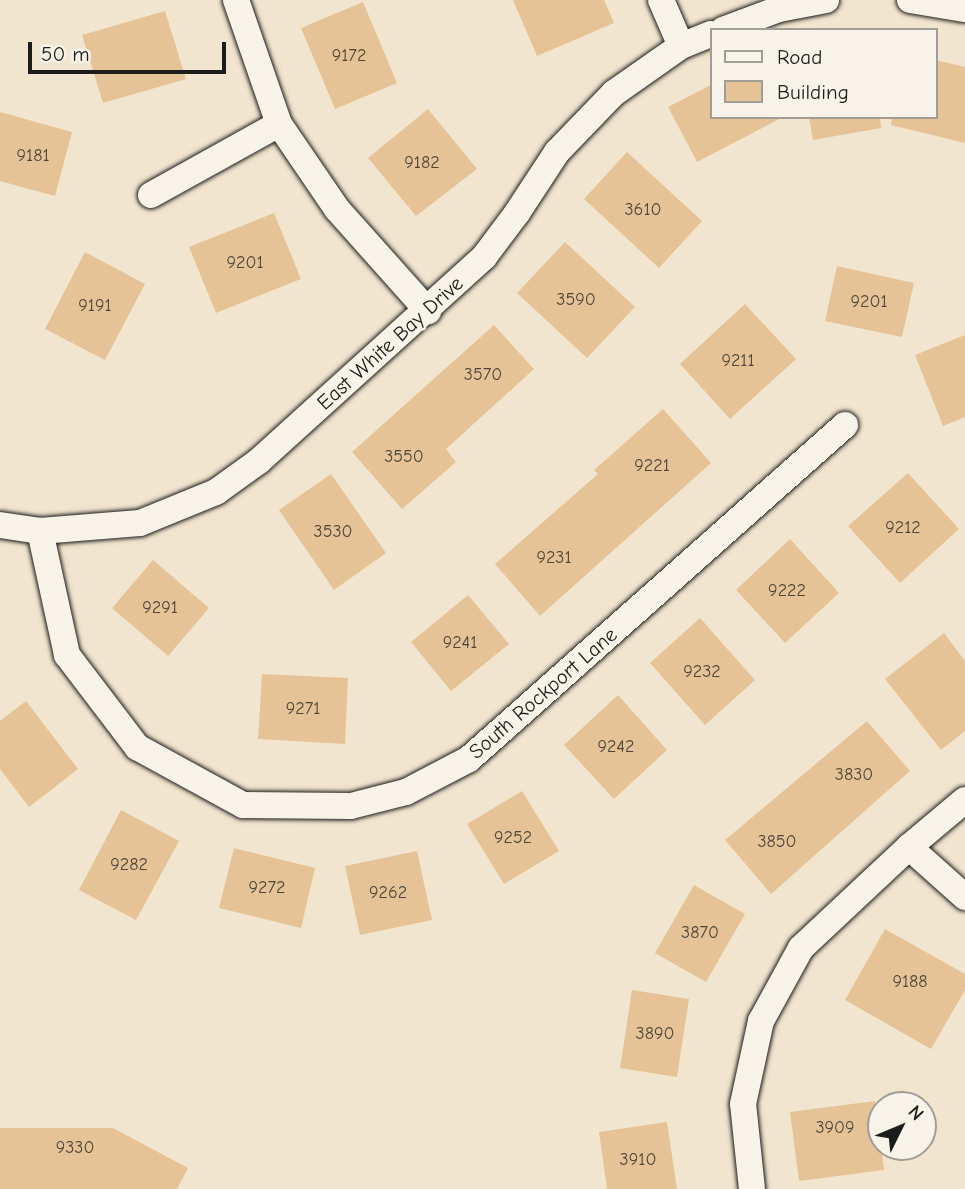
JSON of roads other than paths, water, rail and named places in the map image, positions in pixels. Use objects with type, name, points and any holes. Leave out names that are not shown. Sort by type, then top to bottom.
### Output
[{"type":"street","points":[[236,0],[279,124],[337,209],[428,311]]},
{"type":"street","points":[[661,0],[681,46]]},
{"type":"street","points":[[728,28],[779,9],[827,0]]},
{"type":"street","points":[[911,0],[965,9]]},
{"type":"street","name":"East White Bay Drive","points":[[0,525],[40,531],[140,523],[216,492],[259,461],[428,311],[484,257],[517,214],[557,152],[614,93],[681,46],[710,34]]},
{"type":"street","points":[[151,195],[279,124]]},
{"type":"street","name":"South Rockport Lane","points":[[40,531],[67,655],[137,747],[243,805],[351,806],[406,792],[469,759],[845,425]]},
{"type":"street","points":[[752,1189],[743,1104],[761,1021],[801,948],[909,847],[965,800]]},
{"type":"street","points":[[909,847],[965,897]]}]
